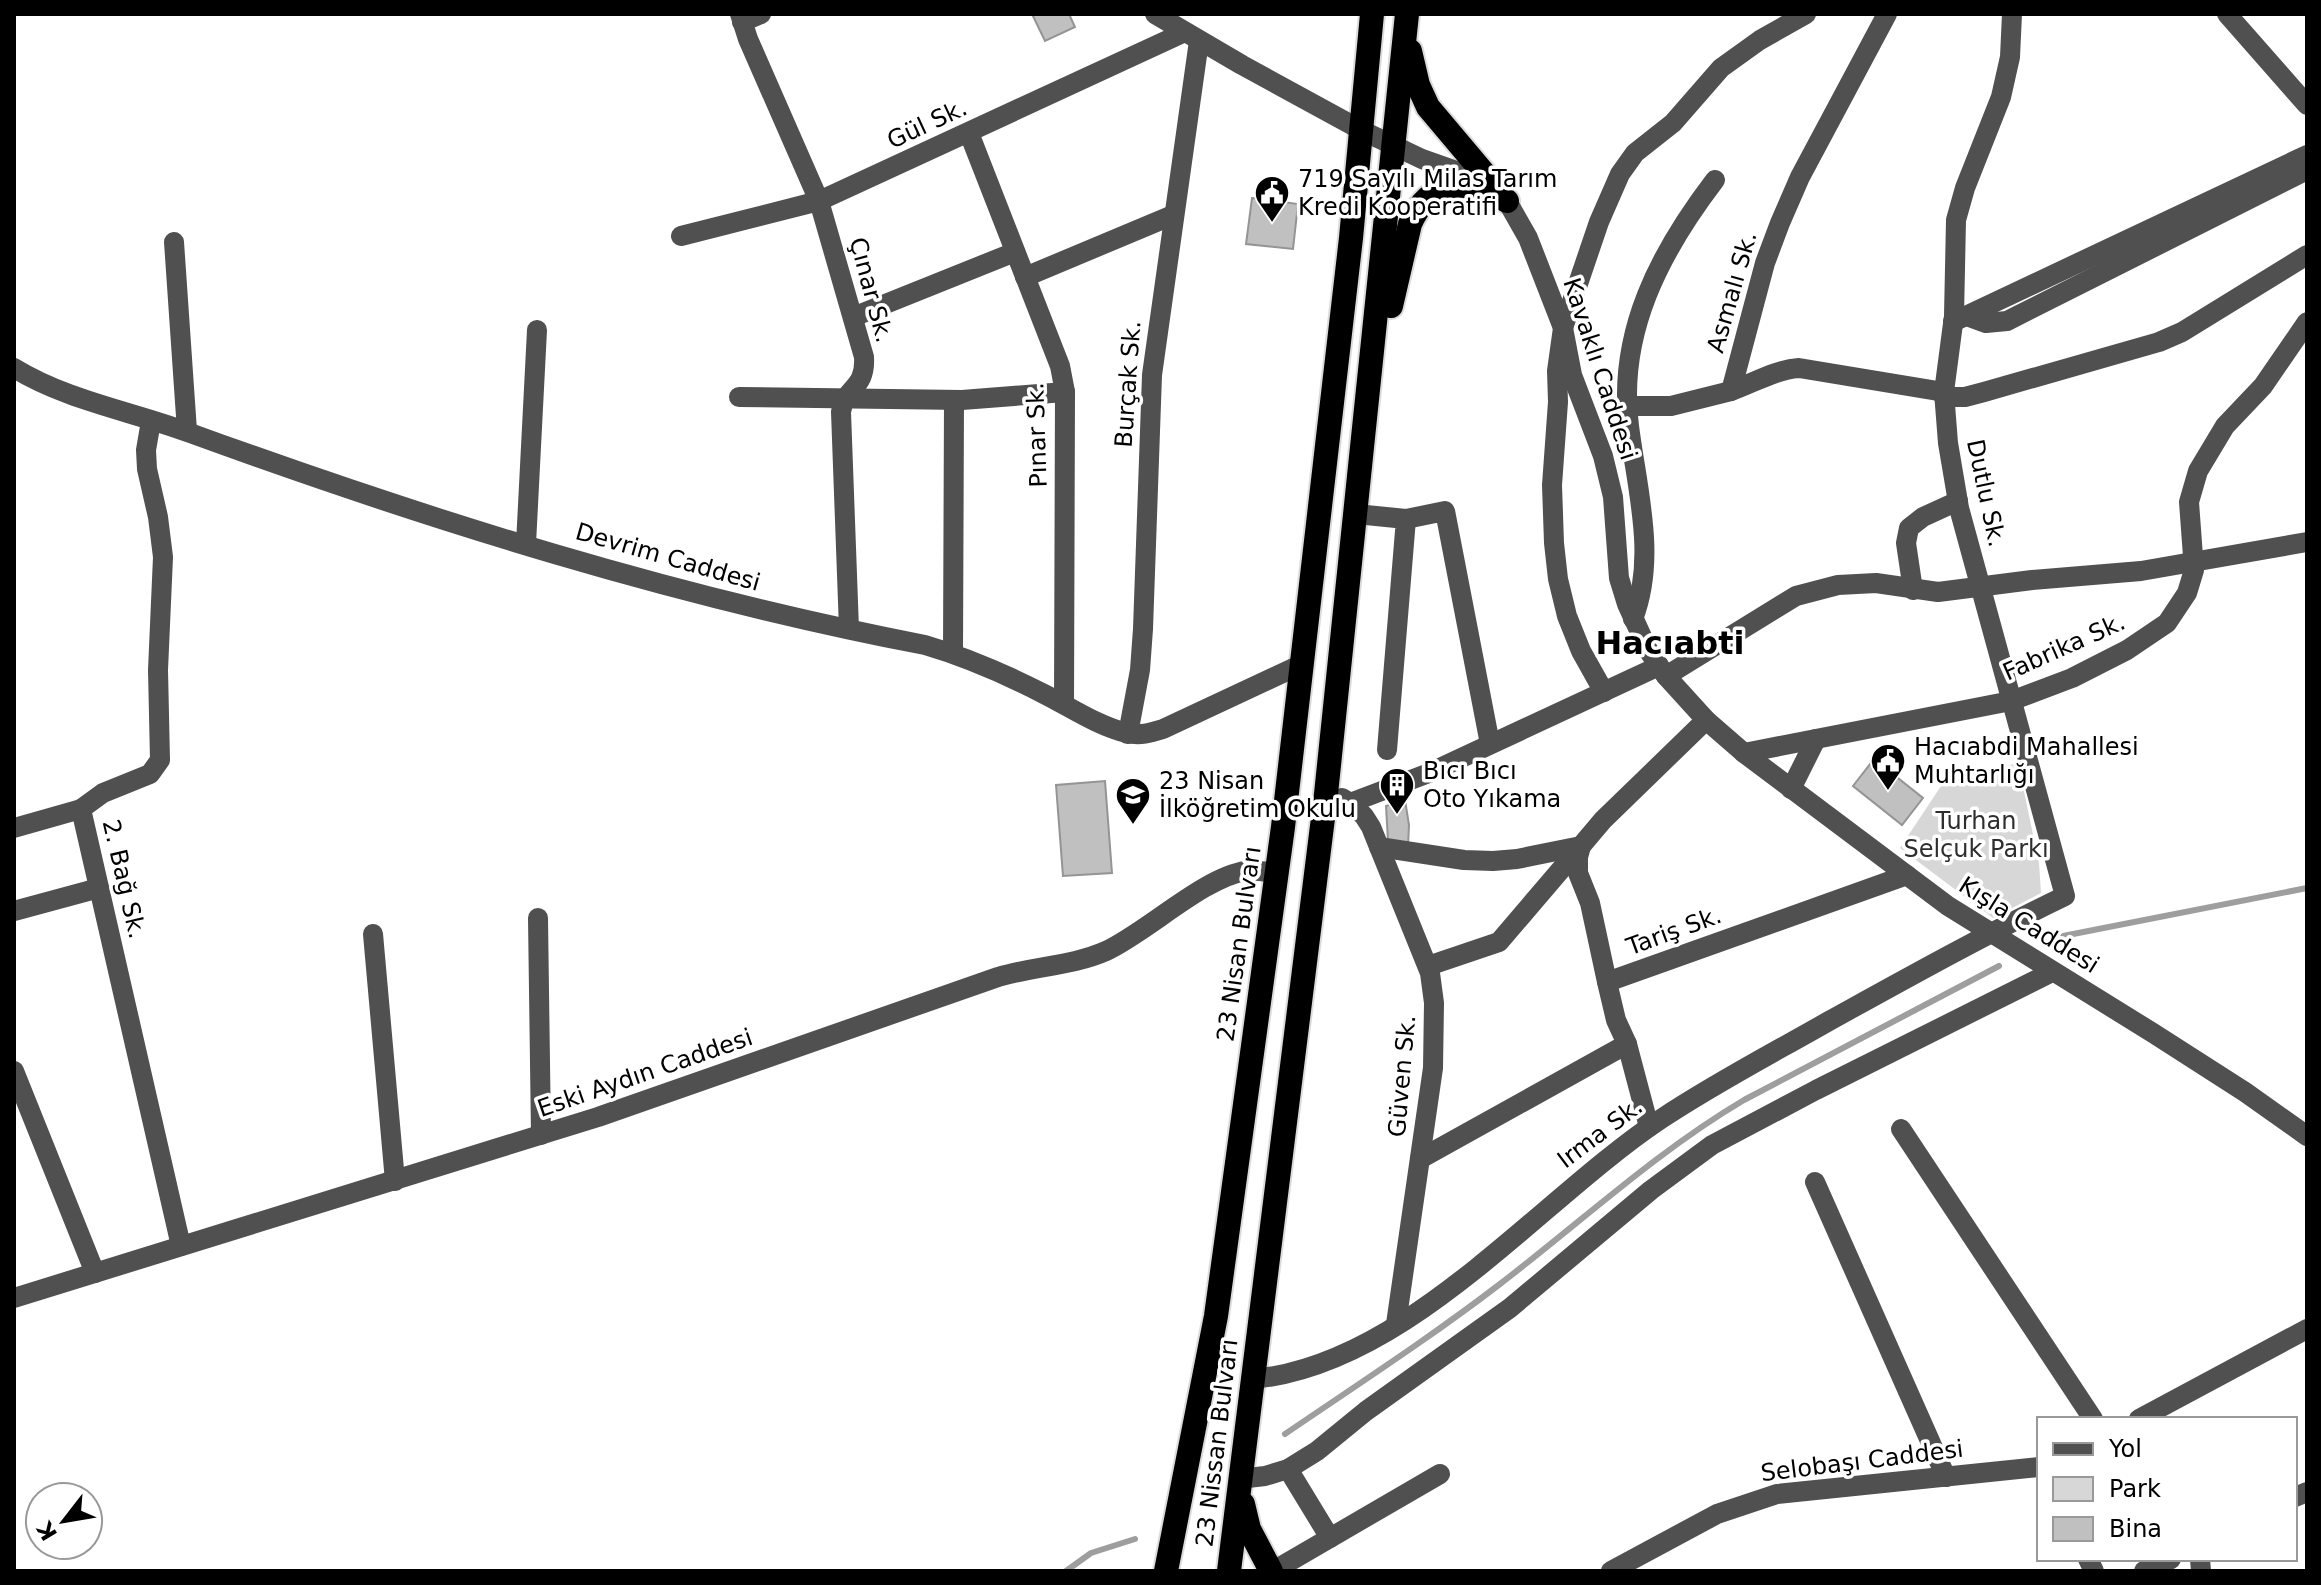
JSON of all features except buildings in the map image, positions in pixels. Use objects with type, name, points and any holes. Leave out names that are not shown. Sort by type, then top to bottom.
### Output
[{"type":"highway","points":[[1361,130],[1372,14]]},
{"type":"highway","points":[[1326,794],[1406,20]]},
{"type":"highway","points":[[1406,20],[1413,67],[1428,107],[1507,201]]},
{"type":"highway","name":"23 Nisan Bulvarı","points":[[1166,1571],[1216,1316],[1277,873],[1361,130]]},
{"type":"highway","points":[[1367,404],[1414,214],[1430,196],[1450,186],[1464,184],[1482,188],[1507,201]]},
{"type":"highway","name":"23 Nissan Bulvarı","points":[[1229,1571],[1326,794]]},
{"type":"highway","points":[[1239,1479],[1249,1529],[1272,1571]]},
{"type":"street","points":[[741,18],[761,14]]},
{"type":"street","name":"Kavaklı Caddesi","points":[[1155,14],[1361,130],[1422,159],[1473,177],[1498,191],[1507,201],[1523,228],[1563,328],[1572,375],[1613,497],[1619,578],[1633,619],[1663,671]]},
{"type":"street","points":[[1604,692],[1581,651],[1567,616],[1558,579],[1552,485],[1557,371],[1563,328],[1599,222],[1620,174],[1635,153],[1673,123],[1721,68],[1760,40],[1806,14]]},
{"type":"street","name":"Asmalı Sk.","points":[[1731,391],[1765,263],[1780,223],[1800,177],[1887,14]]},
{"type":"street","name":"Dutlu Sk.","points":[[1989,933],[2065,896],[1958,501],[1944,394],[1960,319],[1956,220],[1965,188],[2001,97],[2010,57],[2012,14]]},
{"type":"street","points":[[2227,14],[2307,105]]},
{"type":"street","name":"Çınar Sk.","points":[[741,18],[819,201],[864,357],[861,381],[845,399],[841,412],[849,629]]},
{"type":"street","name":"Gül Sk.","points":[[681,236],[819,201],[1192,36]]},
{"type":"street","name":"Burçak Sk.","points":[[1128,734],[1140,670],[1143,629],[1152,375],[1192,36]]},
{"type":"street","name":"Pınar Sk.","points":[[969,133],[1060,366],[1065,392],[1064,704]]},
{"type":"street","points":[[1960,319],[2307,155]]},
{"type":"street","points":[[1960,319],[1986,323],[2007,321],[2307,170]]},
{"type":"street","points":[[1633,619],[1642,595],[1645,572],[1641,504],[1628,406],[1630,356],[1641,307],[1667,250],[1685,219],[1715,180]]},
{"type":"street","points":[[1025,277],[1173,215]]},
{"type":"street","points":[[174,242],[187,431]]},
{"type":"street","points":[[853,317],[1015,252]]},
{"type":"street","name":"Asmalı Sk.","points":[[1731,391],[1767,375],[1799,368],[1965,397],[2159,342],[2213,315],[2307,255]]},
{"type":"street","points":[[2195,563],[2189,502],[2198,471],[2225,426],[2263,386],[2307,322]]},
{"type":"street","points":[[526,544],[537,330]]},
{"type":"street","name":"Devrim Caddesi","points":[[14,368],[91,403],[187,431],[364,495],[710,597],[953,653],[987,666],[1128,734]]},
{"type":"street","points":[[1628,406],[1671,406],[1731,391]]},
{"type":"street","points":[[739,397],[954,400],[1065,392]]},
{"type":"street","points":[[953,653],[954,400]]},
{"type":"street","name":"2. Bağ Sk.","points":[[151,421],[146,450],[147,469],[163,557],[158,670],[160,760],[150,774],[103,793],[81,809],[181,1246]]},
{"type":"street","points":[[1913,590],[1906,543],[1909,528],[1923,517],[1958,501]]},
{"type":"street","points":[[1356,514],[1406,519],[1445,511],[1490,744]]},
{"type":"street","points":[[1387,750],[1406,519]]},
{"type":"street","points":[[1326,794],[1350,803],[1429,773],[1604,692],[1663,671],[1796,596],[1856,583],[1938,592],[2141,571],[2307,542]]},
{"type":"street","name":"Fabrika Sk.","points":[[1744,753],[2011,701],[2072,678],[2127,650],[2167,623],[2187,593],[2195,563]]},
{"type":"street","points":[[1128,734],[1142,735],[1163,729],[1302,664]]},
{"type":"street","name":"Kışla Caddesi","points":[[1663,671],[1706,720],[1744,753],[1907,875],[1989,933],[2166,1041],[2307,1136]]},
{"type":"street","points":[[1428,966],[1499,942],[1596,826],[1706,720]]},
{"type":"street","points":[[1791,789],[1816,739]]},
{"type":"street","name":"Güven Sk.","points":[[1350,803],[1364,816],[1379,847],[1428,966],[1433,988],[1435,1036],[1396,1324]]},
{"type":"street","points":[[14,828],[81,809]]},
{"type":"street","points":[[1379,847],[1464,860],[1493,861],[1581,846]]},
{"type":"street","points":[[1581,846],[1578,873],[1590,903],[1607,982]]},
{"type":"street","name":"Eski Aydın Caddesi","points":[[14,1298],[541,1135],[984,982],[1038,966],[1062,965],[1107,951],[1223,879],[1249,871],[1277,873]]},
{"type":"street","name":"Tariş Sk.","points":[[1649,1127],[1607,982],[1907,875]]},
{"type":"street","points":[[14,911],[99,888]]},
{"type":"street","points":[[538,918],[541,1135]]},
{"type":"street","name":"Irma Sk.","points":[[1253,1379],[1320,1365],[1396,1324],[1482,1265],[1607,1158],[1649,1127],[1708,1089],[1989,933]]},
{"type":"street","points":[[373,934],[395,1181]]},
{"type":"street","points":[[1239,1479],[1288,1469],[1317,1451],[1366,1411],[1521,1299],[1651,1190],[1712,1145],[2052,972]]},
{"type":"street","points":[[1420,1159],[1627,1044]]},
{"type":"street","points":[[14,1071],[95,1273]]},
{"type":"street","points":[[1901,1129],[2092,1417]]},
{"type":"street","points":[[1815,1182],[1946,1477]]},
{"type":"street","points":[[2143,1417],[2307,1329]]},
{"type":"street","name":"Selobaşı Caddesi","points":[[1611,1571],[1717,1514],[1756,1499],[1799,1491],[2037,1467]]},
{"type":"street","points":[[1288,1469],[1330,1538]]},
{"type":"street","points":[[1272,1571],[1440,1474]]},
{"type":"street","points":[[2144,1571],[2166,1561]]},
{"type":"green space","name":"Turhan Selçuk Parkı","points":[[2018,763],[2039,863],[2041,893],[1993,918],[1900,848],[1945,780]]},
{"type":"waterway","points":[[2063,936],[2307,888]]},
{"type":"waterway","points":[[1285,1434],[1474,1304],[1649,1165],[1712,1120],[1744,1100],[1999,966]]},
{"type":"waterway","points":[[1066,1571],[1091,1553],[1135,1539]]},
{"type":"place","name":"719 Sayılı Milas Tarım Kredi Kooperatifi","points":[[1272,224]]},
{"type":"place","name":"Hacıabdi Mahallesi Muhtarlığı","points":[[1888,792]]},
{"type":"place","name":"Bıcı Bıcı Oto Yıkama","points":[[1397,816]]},
{"type":"place","name":"23 Nisan İlköğretim Okulu","points":[[1133,826]]},
{"type":"district","name":"Hacıabti","points":[[1670,643]]}]
